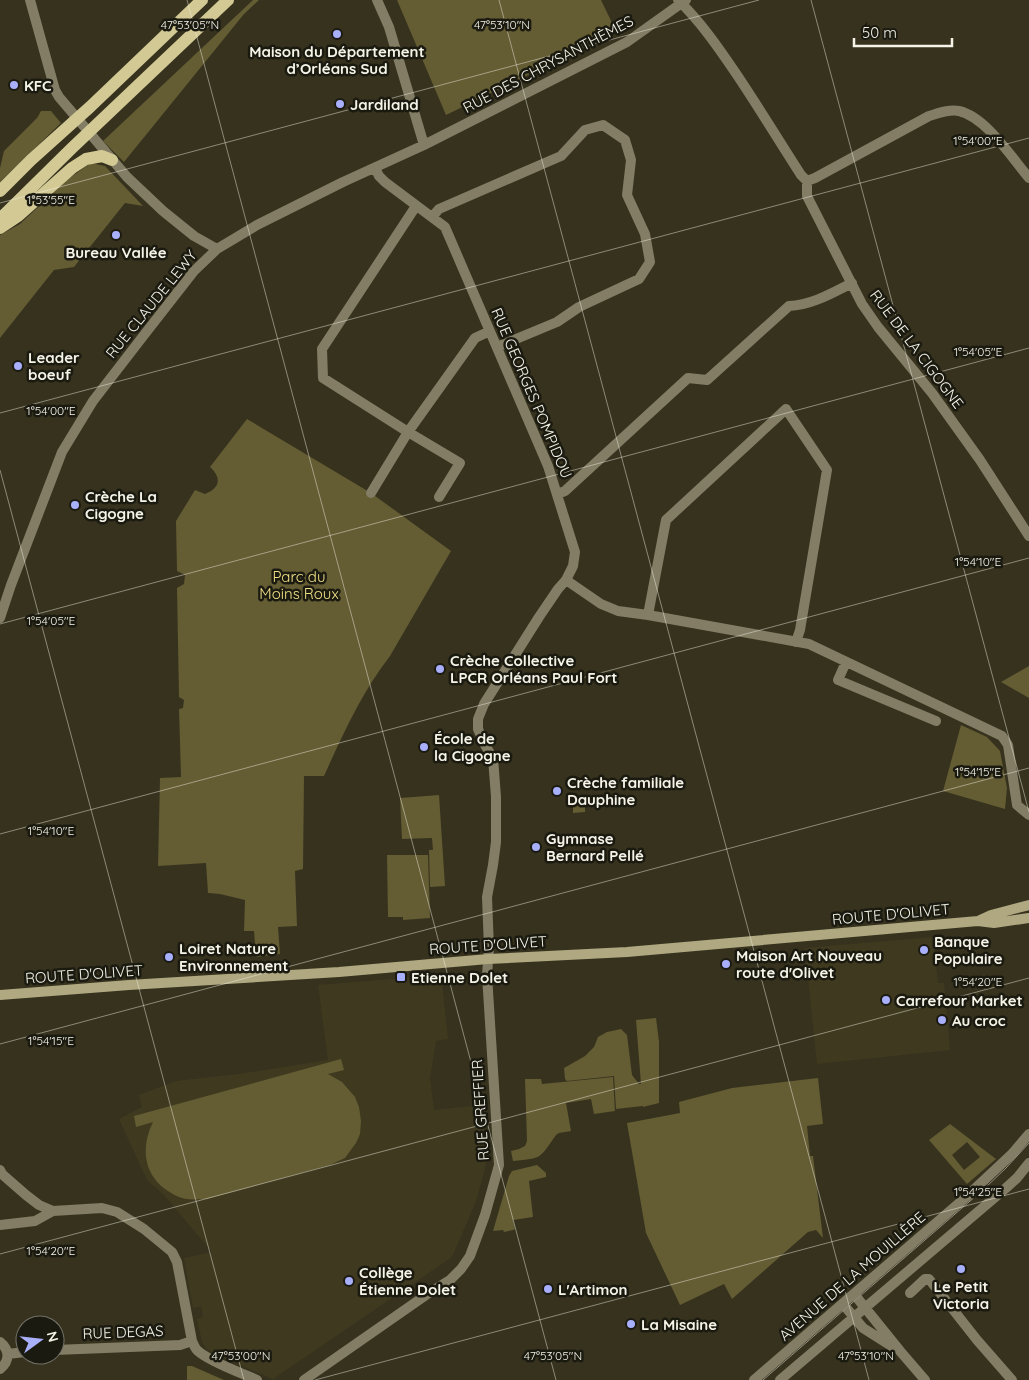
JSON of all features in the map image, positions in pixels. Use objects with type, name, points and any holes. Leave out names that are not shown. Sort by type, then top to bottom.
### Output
[{"type":"main road","points":[[0,191],[202,0]]},
{"type":"main road","points":[[0,219],[88,132],[228,0]]},
{"type":"main road","points":[[0,228],[18,216],[72,168],[86,159],[102,156],[112,160]]},
{"type":"main road","name":"ROUTE D'OLIVET","points":[[978,921],[992,915],[1029,905]]},
{"type":"main road","name":"ROUTE D'OLIVET","points":[[0,995],[330,973],[488,959],[646,950],[978,921],[994,923],[1029,918]]},
{"type":"street","points":[[30,0],[55,90],[59,96],[127,178],[194,236],[217,249]]},
{"type":"street","points":[[377,0],[389,27],[424,145]]},
{"type":"street","name":"RUE DES CHRYSANTHÈMES","points":[[424,145],[627,42],[682,1]]},
{"type":"street","name":"RUE DE LA CIGOGNE","points":[[682,1],[720,48],[801,176],[807,181],[807,196],[862,304],[878,327],[932,393],[980,460],[1029,536]]},
{"type":"street","points":[[807,181],[929,116],[948,110],[960,111],[986,125],[1029,178]]},
{"type":"street","points":[[432,217],[439,209],[561,156],[585,130],[603,125],[625,140],[631,160],[627,195],[645,234],[650,262],[639,279],[579,306],[557,322],[497,347]]},
{"type":"street","name":"RUE CLAUDE LEWY","points":[[0,618],[62,452],[93,401],[194,271],[217,249],[257,226],[343,182],[424,145]]},
{"type":"street","name":"RUE GEORGES POMPIDOU","points":[[375,168],[385,182],[445,227],[548,466],[575,552],[573,566],[566,580],[539,617],[484,704],[478,719],[480,735],[493,758],[496,797],[494,865],[487,897],[488,959]]},
{"type":"street","points":[[416,206],[322,350],[323,378],[460,463],[440,497]]},
{"type":"street","points":[[558,494],[565,491],[688,378],[707,380],[789,306],[801,306],[852,283]]},
{"type":"street","points":[[371,493],[408,432],[475,338],[490,331]]},
{"type":"street","points":[[648,615],[666,520],[786,410],[827,470],[800,630],[796,642]]},
{"type":"street","points":[[566,580],[601,604],[618,611],[810,644],[1002,736],[1008,745],[1017,805],[1029,815]]},
{"type":"street","points":[[846,662],[838,680],[936,721]]},
{"type":"street","name":"RUE GREFFIER","points":[[304,1380],[450,1280],[470,1256],[485,1216],[499,1166],[488,959]]},
{"type":"street","name":"AVENUE DE LA MOUILLÈRE","points":[[754,1380],[965,1198],[1012,1154],[1029,1134]]},
{"type":"street","name":"AVENUE DE LA MOUILLÈRE","points":[[780,1380],[1017,1178],[1028,1165],[1012,1154]]},
{"type":"street","points":[[1,1173],[39,1205],[54,1211]]},
{"type":"street","points":[[0,1225],[35,1221],[54,1211],[102,1208],[117,1212],[144,1229],[172,1252],[177,1262],[192,1341],[198,1351],[206,1357],[257,1380]]},
{"type":"street","points":[[910,1292],[925,1279],[929,1279],[977,1340],[1012,1380]]},
{"type":"street","points":[[854,1294],[925,1380]]},
{"type":"street","points":[[840,1305],[863,1328],[900,1351]]},
{"type":"street","name":"RUE DEGAS","points":[[65,1350],[180,1345],[192,1341]]},
{"type":"street","points":[[0,1342],[4,1345],[8,1354],[8,1359],[0,1369]]},
{"type":"street","points":[[8,1354],[15,1353]]},
{"type":"shaded area","points":[[933,937],[938,983],[944,983],[950,1050],[817,1064],[805,948]]},
{"type":"shaded area","name":"Collège Étienne Dolet","points":[[441,975],[448,1039],[436,1041],[430,1078],[434,1110],[483,1105],[486,1165],[476,1201],[452,1257],[273,1379],[218,1356],[207,1349],[202,1342],[197,1319],[203,1317],[201,1306],[193,1308],[184,1258],[212,1252],[164,1195],[147,1180],[119,1119],[142,1107],[139,1095],[176,1081],[239,1074],[328,1060],[318,985]]},
{"type":"green space","points":[[253,0],[259,0],[244,14],[124,162],[103,141]]},
{"type":"green space","points":[[397,0],[601,0],[615,29],[534,72],[446,115]]},
{"type":"green space","points":[[41,111],[51,111],[61,123],[0,182],[0,168],[4,151],[37,118]]},
{"type":"green space","points":[[91,163],[105,166],[143,206],[125,203],[74,267],[54,270],[0,338],[0,235],[20,224],[68,179]]},
{"type":"green space","name":"Parc du Moins Roux","points":[[247,419],[371,493],[451,551],[390,656],[362,699],[324,776],[304,776],[303,869],[295,871],[297,926],[278,927],[280,954],[256,957],[254,931],[244,931],[245,900],[208,893],[206,863],[158,866],[160,778],[181,777],[179,709],[183,708],[184,700],[179,697],[177,588],[184,584],[185,575],[177,571],[176,521],[195,490],[205,494],[214,489],[218,479],[210,467]]},
{"type":"green space","points":[[1029,666],[1029,698],[1001,682]]},
{"type":"green space","points":[[961,725],[987,737],[1000,751],[1007,788],[1005,809],[943,791]]},
{"type":"green space","points":[[439,795],[445,886],[430,887],[429,850],[433,850],[432,838],[402,839],[400,798]]},
{"type":"green space","points":[[568,796],[573,796],[574,799],[593,798],[594,806],[585,806],[585,812],[573,813],[573,802],[568,802]]},
{"type":"green space","points":[[387,855],[428,855],[430,918],[403,920],[403,917],[388,917]]},
{"type":"green space","points":[[656,1018],[659,1042],[659,1103],[643,1107],[616,1109],[614,1076],[567,1081],[565,1079],[564,1068],[585,1056],[594,1047],[598,1037],[607,1032],[621,1029],[627,1035],[632,1075],[641,1084],[636,1020]]},
{"type":"green space","points":[[341,1059],[344,1070],[328,1074],[342,1082],[355,1097],[361,1121],[360,1134],[345,1158],[330,1165],[207,1199],[178,1197],[165,1189],[152,1175],[148,1167],[146,1150],[149,1131],[153,1122],[136,1127],[134,1116]]},
{"type":"green space","points":[[613,1077],[615,1111],[594,1114],[591,1099],[566,1103],[571,1131],[556,1135],[539,1156],[513,1161],[511,1151],[525,1146],[527,1141],[525,1079],[541,1079],[542,1084]]},
{"type":"green space","points":[[818,1078],[823,1124],[807,1126],[810,1156],[813,1156],[823,1238],[816,1230],[808,1232],[732,1299],[724,1284],[680,1305],[646,1233],[627,1123],[680,1113],[679,1102],[732,1088]]},
{"type":"green space","points":[[950,1124],[996,1159],[967,1184],[929,1140]],"holes":[[[967,1142],[980,1157],[964,1170],[952,1155]]]},
{"type":"green space","points":[[537,1165],[546,1173],[546,1177],[529,1181],[533,1217],[513,1220],[515,1229],[513,1230],[504,1232],[503,1230],[493,1231],[512,1171]]},
{"type":"green space","points":[[187,1366],[192,1366],[224,1380],[187,1380]]},
{"type":"tram line","points":[[763,1380],[984,1189],[1029,1143]]},
{"type":"place","name":"Maison du Département d’Orléans Sud","points":[[337,34]]},
{"type":"place","name":"KFC","points":[[14,85]]},
{"type":"place","name":"Jardiland","points":[[340,104]]},
{"type":"place","name":"Bureau Vallée","points":[[116,235]]},
{"type":"place","name":"Leader boeuf","points":[[18,366]]},
{"type":"place","name":"Crèche La Cigogne","points":[[75,505]]},
{"type":"place","name":"Crèche Collective LPCR Orléans Paul Fort","points":[[440,669]]},
{"type":"place","name":"École de la Cigogne","points":[[424,747]]},
{"type":"place","name":"Crèche familiale Dauphine","points":[[557,791]]},
{"type":"place","name":"Gymnase Bernard Pellé","points":[[536,847]]},
{"type":"place","name":"Banque Populaire","points":[[924,950]]},
{"type":"place","name":"Loiret Nature Environnement","points":[[169,957]]},
{"type":"place","name":"Maison Art Nouveau route d'Olivet","points":[[726,964]]},
{"type":"place","name":"Etienne Dolet","points":[[401,977]]},
{"type":"place","name":"Carrefour Market","points":[[886,1000]]},
{"type":"place","name":"Au croc","points":[[942,1020]]},
{"type":"place","name":"Le Petit Victoria","points":[[961,1269]]},
{"type":"place","name":"Collège Étienne Dolet","points":[[349,1281]]},
{"type":"place","name":"L'Artimon","points":[[548,1289]]},
{"type":"place","name":"La Misaine","points":[[631,1324]]}]
